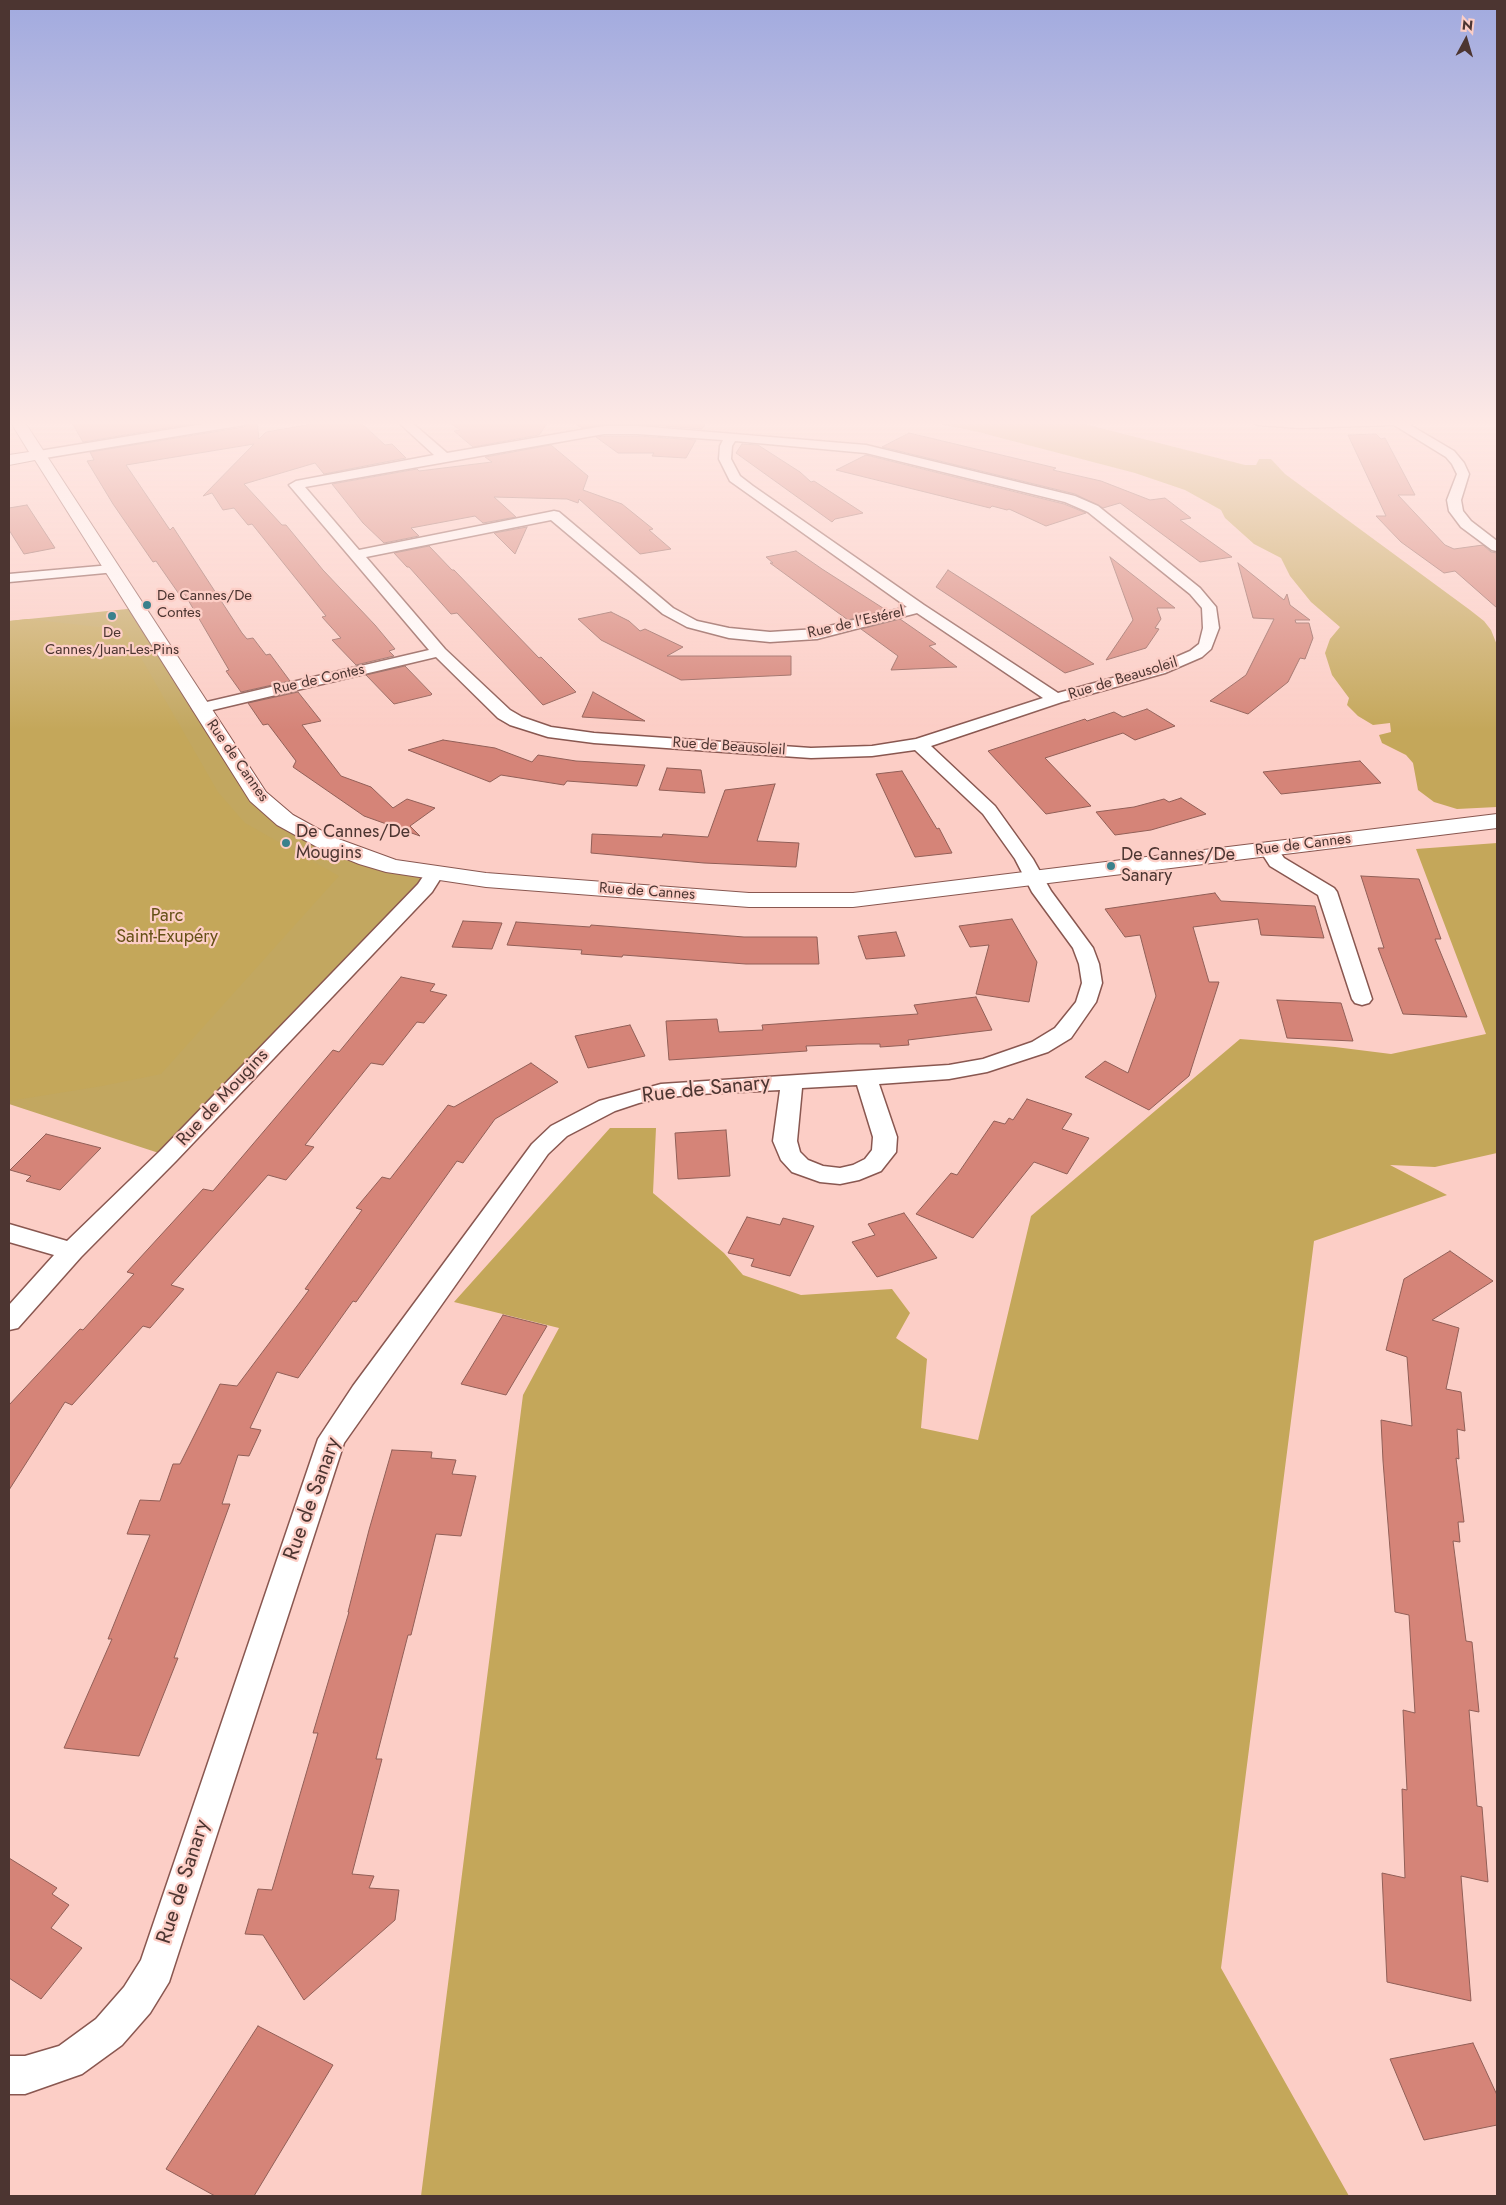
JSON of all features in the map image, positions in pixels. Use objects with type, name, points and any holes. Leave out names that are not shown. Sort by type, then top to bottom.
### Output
[{"type":"street","name":"Rue de Cannes","points":[[83,524],[258,796],[285,820],[325,842],[367,859],[394,867],[486,880],[749,900],[853,900],[1497,821]]},
{"type":"street","name":"Rue de Beausoleil","points":[[329,524],[439,652],[504,714],[516,721],[548,732],[594,738],[818,753],[872,751],[920,744],[1056,700],[1159,670],[1196,654],[1206,646],[1212,628],[1209,607],[1195,591],[1112,524]]},
{"type":"street","name":"Rue de l'Estérel","points":[[356,555],[510,524]]},
{"type":"street","name":"Rue de l'Estérel","points":[[565,524],[668,611],[692,624],[710,629],[760,636],[817,634],[919,608]]},
{"type":"street","points":[[798,524],[1056,700]]},
{"type":"street","points":[[1466,524],[1497,547]]},
{"type":"street","points":[[9,578],[111,569]]},
{"type":"street","name":"Rue de Contes","points":[[200,708],[439,652]]},
{"type":"street","name":"Rue de Sanary","points":[[9,2075],[25,2075],[69,2061],[109,2032],[137,2000],[156,1969],[332,1439],[363,1393],[540,1149],[559,1131],[607,1106],[661,1091],[699,1086],[949,1072],[987,1065],[1040,1047],[1063,1033],[1086,1002],[1092,984],[1089,964],[1083,948],[1042,892],[1024,859],[989,810],[920,744]]},
{"type":"street","points":[[1268,849],[1276,862],[1327,892],[1362,1000]]},
{"type":"street","name":"Rue de Mougins","points":[[9,1321],[72,1251],[168,1156],[425,888],[435,874]]},
{"type":"street","name":"Rue de Sanary","points":[[792,1082],[785,1141],[789,1155],[800,1166],[820,1174],[840,1176],[859,1172],[873,1165],[884,1152],[885,1138],[866,1078]]},
{"type":"street","points":[[9,1233],[72,1251]]},
{"type":"green space","points":[[1232,524],[1353,524],[1484,621],[1491,630],[1497,645],[1497,807],[1457,809],[1434,802],[1418,790],[1413,763],[1406,755],[1382,743],[1379,735],[1391,732],[1390,723],[1373,725],[1358,716],[1347,705],[1349,698],[1332,675],[1325,653],[1330,639],[1340,627],[1311,602],[1290,576],[1281,558],[1254,544]]},
{"type":"green space","name":"Parc Saint-Exupéry","points":[[137,608],[247,781],[306,832],[435,873],[168,1156],[9,1104],[9,621]]},
{"type":"green space","name":"Parc Saint-Exupéry","points":[[27,619],[125,630],[218,792],[245,823],[339,876],[161,1074],[9,1101],[9,621]]},
{"type":"green space","points":[[1497,843],[1497,1153],[1435,1167],[1390,1165],[1447,1195],[1314,1241],[1221,1968],[1349,2196],[421,2196],[523,1395],[559,1328],[454,1302],[610,1128],[656,1128],[653,1193],[724,1253],[743,1275],[801,1295],[892,1289],[910,1313],[896,1338],[927,1359],[921,1428],[978,1440],[1031,1216],[1240,1039],[1391,1054],[1486,1034],[1416,849]]},
{"type":"building","points":[[9,524],[39,524],[55,548],[24,554],[9,530]]},
{"type":"building","points":[[127,524],[166,524],[170,530],[173,527],[242,633],[247,639],[253,638],[266,655],[270,654],[290,681],[241,692],[226,671],[229,670],[184,593],[179,594],[156,561],[153,562]]},
{"type":"building","points":[[247,524],[281,524],[286,525],[323,570],[395,649],[389,651],[394,656],[356,665],[332,640],[341,638],[322,617],[326,616],[252,524]]},
{"type":"building","points":[[364,524],[433,524],[411,528],[419,536],[384,543]]},
{"type":"building","points":[[607,524],[647,524],[653,529],[649,530],[671,549],[640,554]]},
{"type":"building","points":[[1148,524],[1185,524],[1232,557],[1200,562]]},
{"type":"building","points":[[1384,524],[1425,524],[1445,545],[1454,549],[1483,545],[1491,552],[1497,553],[1497,608],[1455,571],[1444,573],[1401,542]]},
{"type":"building","points":[[527,527],[515,554],[494,533]]},
{"type":"building","points":[[429,546],[539,658],[541,657],[576,692],[543,705],[457,613],[451,614],[394,553]]},
{"type":"building","points":[[796,551],[886,610],[848,620],[770,563],[773,563],[766,557]]},
{"type":"building","points":[[1110,557],[1175,608],[1157,608],[1161,619],[1155,628],[1159,629],[1146,648],[1106,660],[1133,620]]},
{"type":"building","points":[[1238,563],[1284,600],[1287,594],[1290,605],[1310,620],[1295,620],[1296,623],[1309,623],[1313,638],[1305,659],[1300,658],[1288,682],[1248,714],[1210,701],[1246,675],[1274,619],[1253,618]]},
{"type":"building","points":[[948,570],[1094,664],[1065,673],[936,587]]},
{"type":"building","points":[[611,612],[629,621],[640,631],[645,629],[683,647],[667,656],[791,656],[791,675],[681,680],[601,640],[578,619]]},
{"type":"building","points":[[900,619],[936,644],[929,646],[957,667],[891,670],[898,656],[861,629]]},
{"type":"building","points":[[405,666],[431,695],[394,704],[366,675]]},
{"type":"building","points":[[298,692],[321,721],[302,725],[341,776],[371,787],[393,808],[407,799],[435,808],[410,826],[420,836],[364,816],[293,767],[296,761],[268,724],[263,725],[248,703]]},
{"type":"building","points":[[593,692],[645,721],[582,717]]},
{"type":"building","points":[[1147,709],[1175,726],[1135,740],[1123,733],[1045,758],[1091,806],[1046,814],[988,751],[1085,719],[1087,721],[1114,712],[1123,717]]},
{"type":"building","points":[[443,740],[495,748],[532,762],[538,755],[576,761],[645,765],[637,786],[567,781],[564,785],[501,775],[490,782],[408,750]]},
{"type":"building","points":[[1360,761],[1381,783],[1281,794],[1263,772]]},
{"type":"building","points":[[667,768],[701,770],[705,793],[659,790]]},
{"type":"building","points":[[902,771],[937,829],[939,828],[952,853],[915,857],[876,774]]},
{"type":"building","points":[[775,784],[757,841],[799,843],[796,867],[704,863],[591,853],[592,834],[662,837],[663,834],[708,837],[725,790]]},
{"type":"building","points":[[1181,798],[1206,814],[1151,830],[1115,835],[1096,812],[1134,807],[1164,799],[1169,802]]},
{"type":"building","points":[[1361,876],[1419,879],[1441,939],[1435,939],[1467,1017],[1403,1014],[1378,948],[1384,948]]},
{"type":"building","points":[[1215,893],[1221,901],[1315,906],[1324,938],[1261,935],[1258,919],[1193,927],[1209,982],[1219,982],[1189,1076],[1149,1110],[1085,1077],[1105,1061],[1128,1073],[1156,996],[1140,935],[1125,937],[1105,909]]},
{"type":"building","points":[[1012,919],[1037,962],[1029,1002],[976,994],[989,945],[970,947],[959,926]]},
{"type":"building","points":[[463,921],[502,923],[492,949],[452,947]]},
{"type":"building","points":[[516,922],[590,927],[591,925],[744,937],[817,937],[819,964],[746,964],[623,955],[622,957],[581,954],[582,950],[507,945]]},
{"type":"building","points":[[896,932],[905,956],[866,959],[858,936]]},
{"type":"building","points":[[401,977],[435,984],[430,991],[447,995],[424,1023],[417,1022],[383,1065],[371,1063],[305,1145],[314,1147],[286,1180],[268,1175],[171,1285],[184,1289],[150,1328],[143,1326],[72,1405],[65,1402],[9,1490],[9,1405],[80,1329],[83,1330],[134,1274],[127,1272],[203,1189],[213,1191],[333,1050],[339,1052]]},
{"type":"building","points":[[976,997],[992,1030],[908,1040],[909,1045],[880,1047],[880,1044],[806,1046],[807,1051],[669,1060],[666,1021],[717,1019],[719,1032],[763,1030],[762,1025],[918,1014],[914,1005]]},
{"type":"building","points":[[1277,1000],[1341,1003],[1353,1041],[1287,1038]]},
{"type":"building","points":[[630,1025],[645,1056],[588,1068],[575,1036]]},
{"type":"building","points":[[531,1063],[558,1082],[495,1119],[463,1163],[457,1161],[356,1302],[353,1301],[298,1378],[277,1372],[250,1428],[261,1430],[249,1456],[238,1455],[222,1504],[230,1504],[174,1658],[178,1658],[139,1756],[64,1748],[112,1639],[108,1639],[150,1535],[127,1534],[140,1500],[160,1501],[173,1464],[180,1464],[220,1384],[237,1386],[309,1290],[305,1289],[362,1210],[356,1208],[382,1177],[390,1179],[448,1105],[454,1107]]},
{"type":"building","points":[[1027,1099],[1072,1114],[1062,1129],[1089,1138],[1067,1174],[1034,1162],[973,1238],[916,1214],[951,1173],[957,1175],[994,1121],[1005,1124],[1009,1118],[1013,1120]]},
{"type":"building","points":[[726,1130],[730,1176],[678,1179],[675,1133]]},
{"type":"building","points":[[46,1134],[101,1148],[60,1190],[26,1181],[31,1176],[10,1170]]},
{"type":"building","points":[[904,1213],[937,1258],[877,1277],[852,1242],[875,1235],[868,1224]]},
{"type":"building","points":[[747,1217],[780,1225],[783,1218],[814,1226],[790,1276],[751,1266],[754,1259],[728,1253]]},
{"type":"building","points":[[1450,1251],[1493,1281],[1432,1320],[1459,1328],[1446,1389],[1461,1392],[1465,1431],[1457,1429],[1459,1459],[1456,1458],[1464,1522],[1458,1522],[1460,1542],[1453,1541],[1466,1641],[1472,1642],[1479,1712],[1469,1710],[1477,1806],[1482,1807],[1488,1882],[1461,1876],[1471,2001],[1387,1982],[1382,1873],[1405,1878],[1402,1789],[1407,1790],[1403,1710],[1415,1713],[1409,1615],[1395,1612],[1381,1420],[1412,1426],[1407,1357],[1386,1350],[1404,1279]]},
{"type":"building","points":[[503,1315],[547,1326],[506,1395],[461,1384]]},
{"type":"building","points":[[392,1450],[432,1452],[431,1458],[456,1460],[452,1474],[476,1476],[461,1536],[436,1534],[411,1635],[408,1635],[376,1759],[382,1759],[352,1874],[374,1876],[369,1888],[399,1890],[395,1920],[304,2000],[263,1935],[245,1934],[258,1889],[272,1890],[318,1733],[313,1733],[349,1612],[369,1530]]},
{"type":"building","points":[[9,1858],[57,1888],[52,1894],[69,1905],[51,1928],[82,1948],[41,1999],[9,1978]]},
{"type":"building","points":[[258,2026],[333,2065],[254,2196],[215,2196],[166,2169]]},
{"type":"building","points":[[1473,2043],[1497,2095],[1497,2125],[1424,2140],[1390,2059]]},
{"type":"place","name":"De Cannes/De Contes","points":[[147,605]]},
{"type":"place","name":"De Cannes/Juan-Les-Pins","points":[[112,616]]},
{"type":"place","name":"De Cannes/De Mougins","points":[[286,843]]},
{"type":"place","name":"De Cannes/De Sanary","points":[[1111,866]]}]
